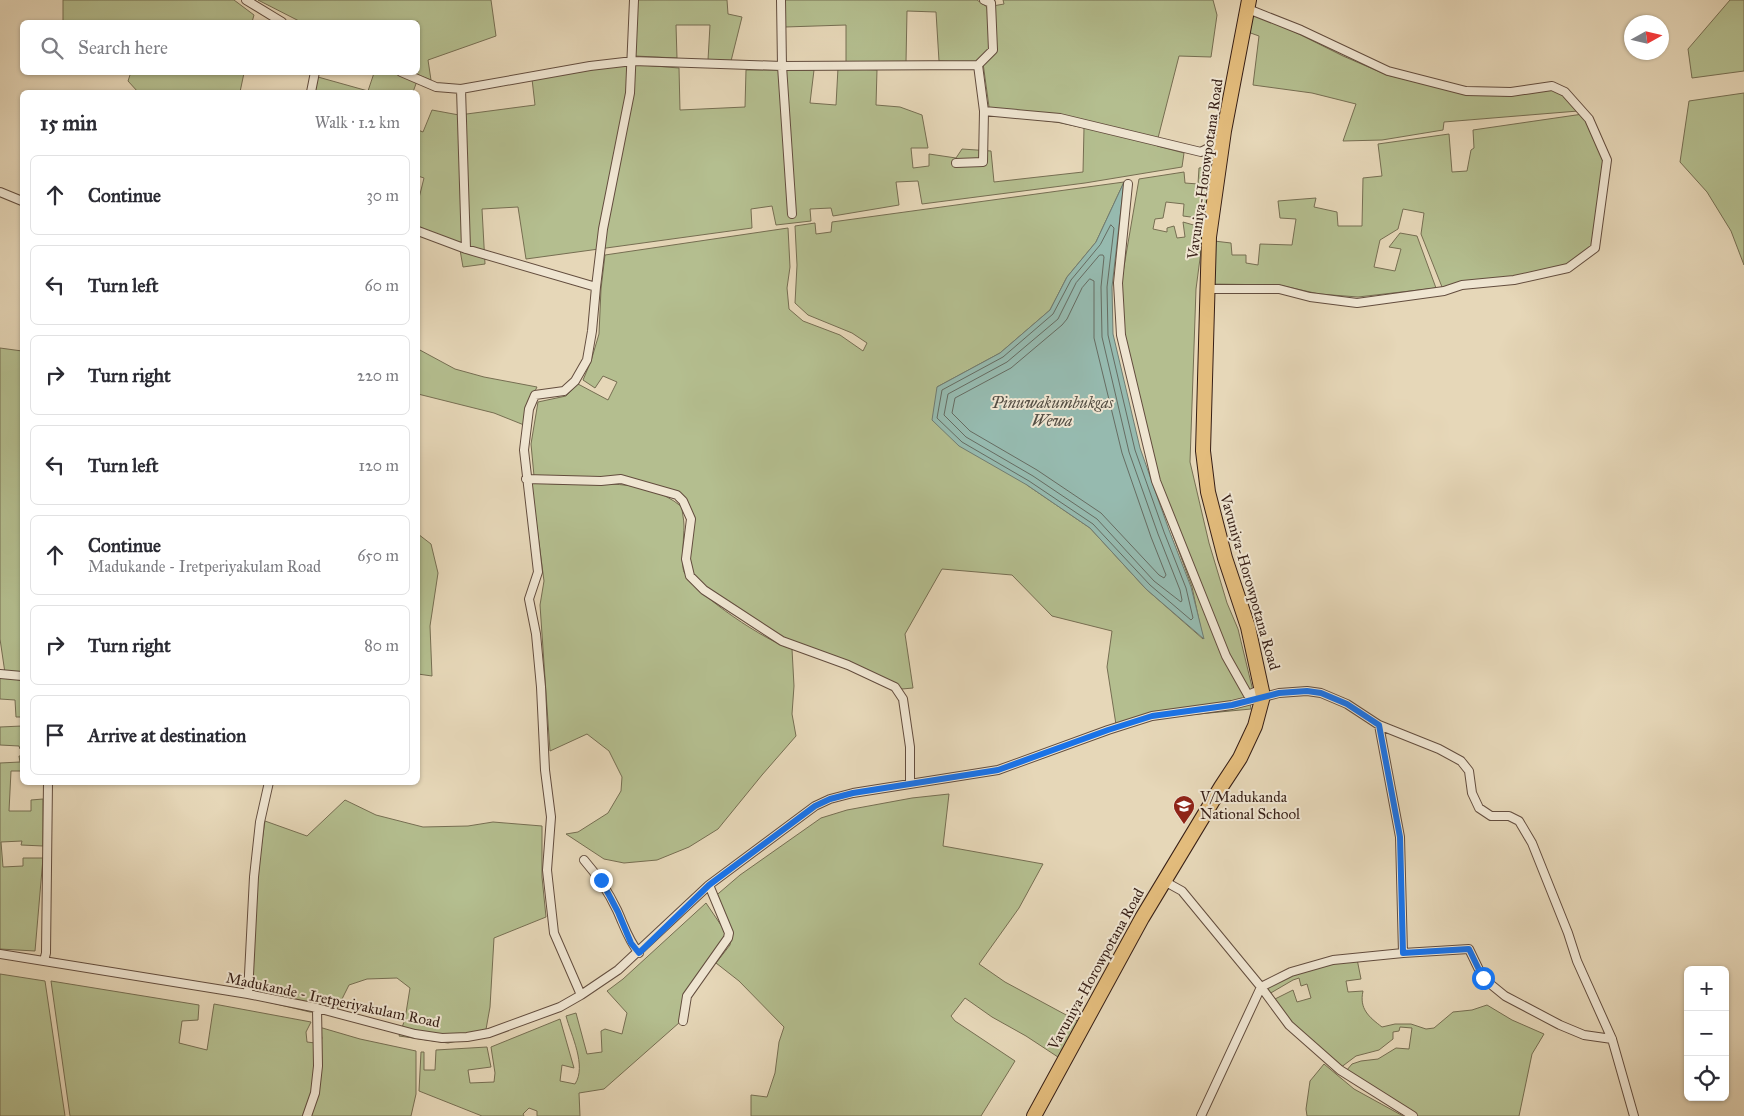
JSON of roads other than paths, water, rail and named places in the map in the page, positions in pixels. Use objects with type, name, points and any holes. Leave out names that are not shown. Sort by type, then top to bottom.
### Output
[{"type":"highway","name":"Vavuniya-Horowpotana Road","points":[[1034,1116],[1142,918],[1240,758],[1254,726],[1262,693],[1248,627],[1225,558],[1208,492],[1203,452],[1209,237],[1223,140],[1248,4]]},
{"type":"street","points":[[246,0],[279,20]]},
{"type":"street","points":[[581,995],[554,933],[547,870],[551,817],[536,634],[529,599],[538,572],[524,450],[529,409],[535,395],[564,391],[575,381],[587,360],[592,332],[603,229],[630,92],[633,60],[634,0]]},
{"type":"street","points":[[781,0],[782,66],[792,214]]},
{"type":"street","points":[[408,75],[436,87],[462,89],[633,60],[782,66],[978,65],[993,50],[991,3],[984,0]]},
{"type":"street","points":[[1207,289],[1279,289],[1310,297],[1357,303],[1444,291],[1462,285],[1514,280],[1568,268],[1595,248],[1607,160],[1588,119],[1565,92],[1552,86],[1511,92],[1466,91],[1388,71],[1248,4]]},
{"type":"street","points":[[956,163],[983,162],[984,111],[978,65]]},
{"type":"street","points":[[311,90],[314,75]]},
{"type":"street","points":[[462,89],[466,249]]},
{"type":"street","points":[[984,111],[1060,118],[1201,152],[1223,140]]},
{"type":"street","points":[[1128,184],[1118,283],[1121,335],[1156,481],[1226,656],[1248,695],[1307,691],[1321,693],[1347,704],[1379,725],[1439,749],[1461,761],[1469,772],[1472,793],[1479,808],[1491,816],[1509,816],[1519,821],[1532,843],[1568,933],[1577,961],[1612,1039],[1634,1116]]},
{"type":"street","points":[[0,192],[20,200]]},
{"type":"street","points":[[420,232],[466,249],[596,288]]},
{"type":"street","points":[[526,479],[601,481],[621,479],[677,495],[692,519],[686,559],[690,576],[704,590],[782,642],[848,665],[895,687],[903,699],[910,747],[910,783]]},
{"type":"street","points":[[0,674],[20,676]]},
{"type":"street","name":"Madukande - Iretperiyakulam Road","points":[[0,954],[248,994],[317,1008],[415,1034],[442,1038],[467,1037],[490,1033],[560,1007],[618,970],[639,953],[709,885],[815,806],[830,799],[910,783],[998,770],[1152,716],[1232,705],[1262,693]]},
{"type":"street","points":[[1379,725],[1400,837],[1403,953]]},
{"type":"street","points":[[44,961],[46,952],[48,785]]},
{"type":"street","points":[[248,994],[254,877],[260,822],[268,785]]},
{"type":"street","points":[[584,860],[601,880],[618,912],[631,943],[639,953]]},
{"type":"street","points":[[1164,881],[1182,891],[1261,986],[1289,1025],[1340,1070],[1413,1116]]},
{"type":"street","points":[[683,1021],[687,996],[730,933],[709,885]]},
{"type":"street","points":[[1201,1116],[1261,986],[1291,972],[1333,960],[1469,949],[1483,978],[1505,996],[1560,1026],[1584,1035],[1612,1039]]},
{"type":"street","points":[[306,1116],[315,1093],[318,1066],[317,1008]]},
{"type":"water","name":"Pinuwakumbukgas Wewa","points":[[1124,182],[1112,287],[1113,334],[1140,448],[1191,587],[1204,639],[1146,589],[1090,528],[1027,485],[959,446],[932,420],[937,387],[1000,353],[1050,310],[1067,277],[1096,242]]},
{"type":"place","name":"V/Madukanda National School","points":[[1184,825]]}]
